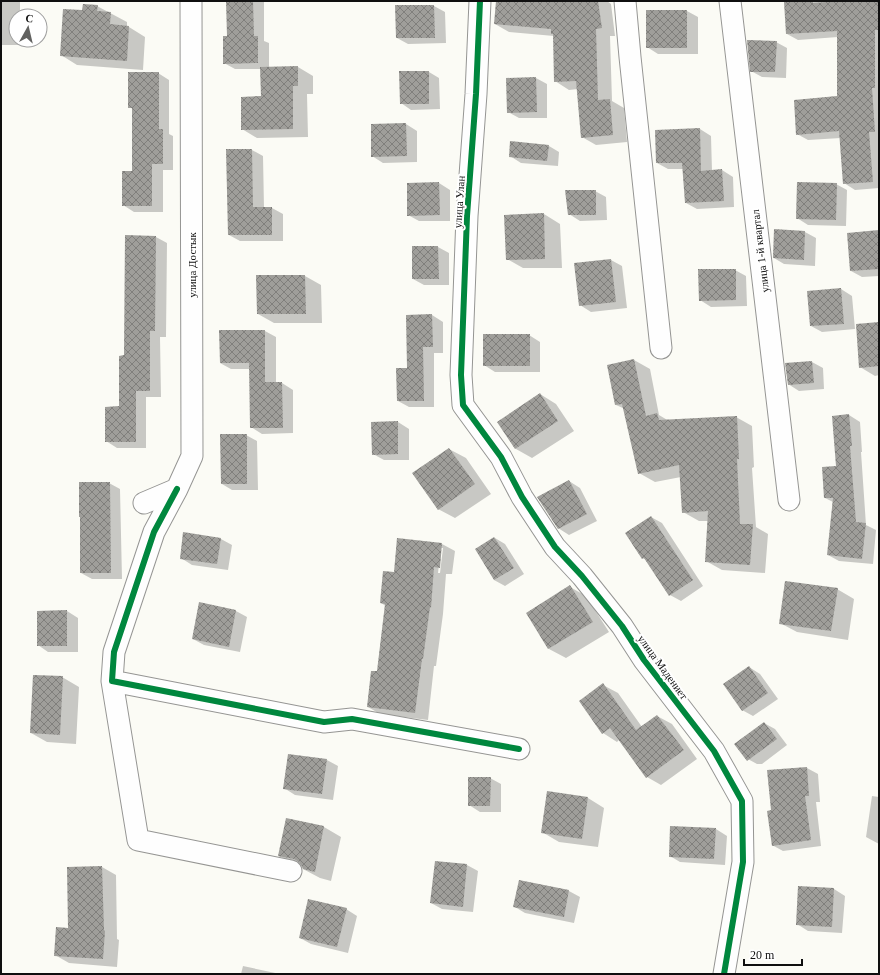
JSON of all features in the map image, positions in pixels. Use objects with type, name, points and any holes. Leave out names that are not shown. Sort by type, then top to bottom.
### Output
[{"type":"street","name":"улица Достык","points":[[191,1],[192,456],[177,489],[154,532],[114,652],[112,681],[138,840],[291,871]]},
{"type":"street","name":"улица Улан","points":[[463,405],[461,375],[467,216],[476,94],[480,1]]},
{"type":"street","points":[[625,1],[661,348]]},
{"type":"street","name":"улица 1-й квартал","points":[[730,1],[789,500]]},
{"type":"street","name":"улица Мадениет","points":[[463,405],[501,457],[522,497],[555,547],[582,576],[622,626],[644,660],[714,751],[742,801],[743,862],[724,974]]},
{"type":"street","points":[[144,503],[177,489]]},
{"type":"street","points":[[112,681],[324,722],[352,719],[518,750]]},
{"type":"building","points":[[226,1],[253,1],[254,36],[258,36],[258,63],[223,64],[223,36],[227,36]]},
{"type":"building","points":[[496,1],[598,1],[602,28],[596,29],[598,100],[610,99],[613,135],[581,138],[576,81],[554,82],[553,34],[551,34],[551,29],[494,24]]},
{"type":"building","points":[[813,1],[813,3],[879,1],[879,30],[875,30],[875,88],[872,88],[875,132],[869,132],[873,182],[843,184],[839,131],[796,135],[794,100],[837,96],[837,31],[786,34],[784,2]]},
{"type":"building","points":[[83,4],[98,5],[97,11],[111,12],[110,24],[129,26],[127,61],[60,56],[63,9],[82,10]]},
{"type":"building","points":[[395,5],[434,5],[435,38],[396,38]]},
{"type":"building","points":[[646,10],[687,10],[687,48],[646,48]]},
{"type":"building","points":[[747,40],[777,41],[775,72],[750,72]]},
{"type":"building","points":[[298,66],[298,86],[293,86],[293,129],[241,130],[241,97],[261,96],[260,67]]},
{"type":"building","points":[[399,71],[429,71],[429,104],[400,104]]},
{"type":"building","points":[[128,72],[159,72],[159,129],[163,129],[163,164],[152,164],[152,206],[122,206],[122,171],[132,171],[132,108],[128,108]]},
{"type":"building","points":[[536,77],[537,112],[507,113],[506,78]]},
{"type":"building","points":[[406,123],[407,156],[371,157],[371,124]]},
{"type":"building","points":[[700,128],[701,171],[722,169],[724,201],[685,203],[682,163],[656,163],[655,130]]},
{"type":"building","points":[[510,141],[549,145],[547,161],[509,157]]},
{"type":"building","points":[[226,149],[252,149],[253,207],[272,207],[272,235],[228,235]]},
{"type":"building","points":[[439,182],[440,215],[407,216],[407,183]]},
{"type":"building","points":[[797,182],[837,183],[836,220],[796,219]]},
{"type":"building","points":[[565,190],[596,190],[596,215],[568,215]]},
{"type":"building","points":[[544,213],[545,259],[506,260],[504,215]]},
{"type":"building","points":[[774,229],[805,231],[804,260],[773,258]]},
{"type":"building","points":[[879,230],[879,269],[850,271],[847,233]]},
{"type":"building","points":[[125,235],[156,236],[155,331],[150,331],[150,391],[136,391],[136,442],[105,442],[105,407],[119,406],[119,356],[124,355]]},
{"type":"building","points":[[412,246],[438,246],[439,279],[412,279]]},
{"type":"building","points":[[611,259],[616,302],[579,306],[574,263]]},
{"type":"building","points":[[698,269],[736,269],[736,300],[699,301]]},
{"type":"building","points":[[256,275],[305,275],[306,314],[257,314]]},
{"type":"building","points":[[841,288],[844,324],[810,326],[807,291]]},
{"type":"building","points":[[432,314],[433,347],[423,347],[424,401],[397,401],[396,368],[407,368],[406,315]]},
{"type":"building","points":[[879,322],[879,366],[859,368],[856,324]]},
{"type":"building","points":[[219,330],[265,330],[265,382],[282,382],[283,428],[250,428],[249,363],[220,363]]},
{"type":"building","points":[[483,334],[530,334],[530,366],[483,366]]},
{"type":"building","points":[[634,359],[646,416],[657,413],[659,420],[737,416],[740,524],[753,524],[750,565],[705,562],[708,511],[682,513],[679,465],[638,474],[622,404],[615,405],[607,365]]},
{"type":"building","points":[[812,361],[814,383],[788,385],[785,363]]},
{"type":"building","points":[[540,393],[558,421],[515,449],[497,422]]},
{"type":"building","points":[[849,414],[856,522],[866,523],[862,559],[827,555],[833,498],[824,498],[822,467],[836,466],[832,416]]},
{"type":"building","points":[[398,421],[398,454],[372,455],[371,422]]},
{"type":"building","points":[[220,434],[247,434],[247,484],[221,484]]},
{"type":"building","points":[[449,448],[475,484],[438,510],[412,473]]},
{"type":"building","points":[[569,480],[587,514],[558,529],[537,497]]},
{"type":"building","points":[[79,482],[110,482],[111,573],[80,573]]},
{"type":"building","points":[[651,516],[693,580],[669,596],[644,558],[642,559],[625,533]]},
{"type":"building","points":[[183,532],[221,538],[217,564],[180,559]]},
{"type":"building","points":[[494,537],[514,568],[494,580],[475,549]]},
{"type":"building","points":[[397,538],[442,543],[440,568],[434,567],[431,608],[430,607],[415,713],[367,707],[371,671],[377,671],[385,604],[380,603],[383,571],[394,572]]},
{"type":"building","points":[[785,581],[838,588],[831,631],[779,624]]},
{"type":"building","points":[[570,585],[593,622],[548,649],[526,613]]},
{"type":"building","points":[[199,602],[236,610],[229,647],[192,639]]},
{"type":"building","points":[[67,610],[67,646],[37,646],[37,611]]},
{"type":"building","points":[[749,666],[768,693],[742,711],[723,684]]},
{"type":"building","points":[[33,675],[63,676],[60,735],[30,733]]},
{"type":"building","points":[[603,683],[636,730],[657,715],[684,750],[646,778],[610,728],[602,734],[579,701]]},
{"type":"building","points":[[764,722],[777,739],[747,761],[734,744]]},
{"type":"building","points":[[288,754],[327,759],[322,794],[283,789]]},
{"type":"building","points":[[807,767],[809,796],[805,796],[811,840],[772,846],[767,811],[771,810],[767,770]]},
{"type":"building","points":[[468,777],[491,777],[490,806],[468,806]]},
{"type":"building","points":[[547,791],[588,797],[582,839],[541,833]]},
{"type":"building","points":[[286,818],[324,826],[315,872],[303,869],[299,862],[294,859],[278,856]]},
{"type":"building","points":[[670,826],[716,828],[714,859],[669,857]]},
{"type":"building","points":[[435,861],[467,864],[463,907],[430,903]]},
{"type":"building","points":[[102,866],[105,931],[103,959],[54,956],[56,927],[68,928],[67,867]]},
{"type":"building","points":[[519,880],[569,890],[564,917],[513,907]]},
{"type":"building","points":[[798,886],[834,888],[832,927],[796,925]]},
{"type":"building","points":[[308,899],[347,908],[337,947],[299,938]]},
{"type":"cycle path","points":[[480,1],[476,94],[467,216],[461,375],[463,405],[501,457],[522,497],[555,547],[582,576],[622,626],[644,660],[714,751],[742,801],[743,862],[724,974]]},
{"type":"cycle path","points":[[177,489],[154,532],[114,652],[112,681],[324,722],[352,719],[519,749]]}]
